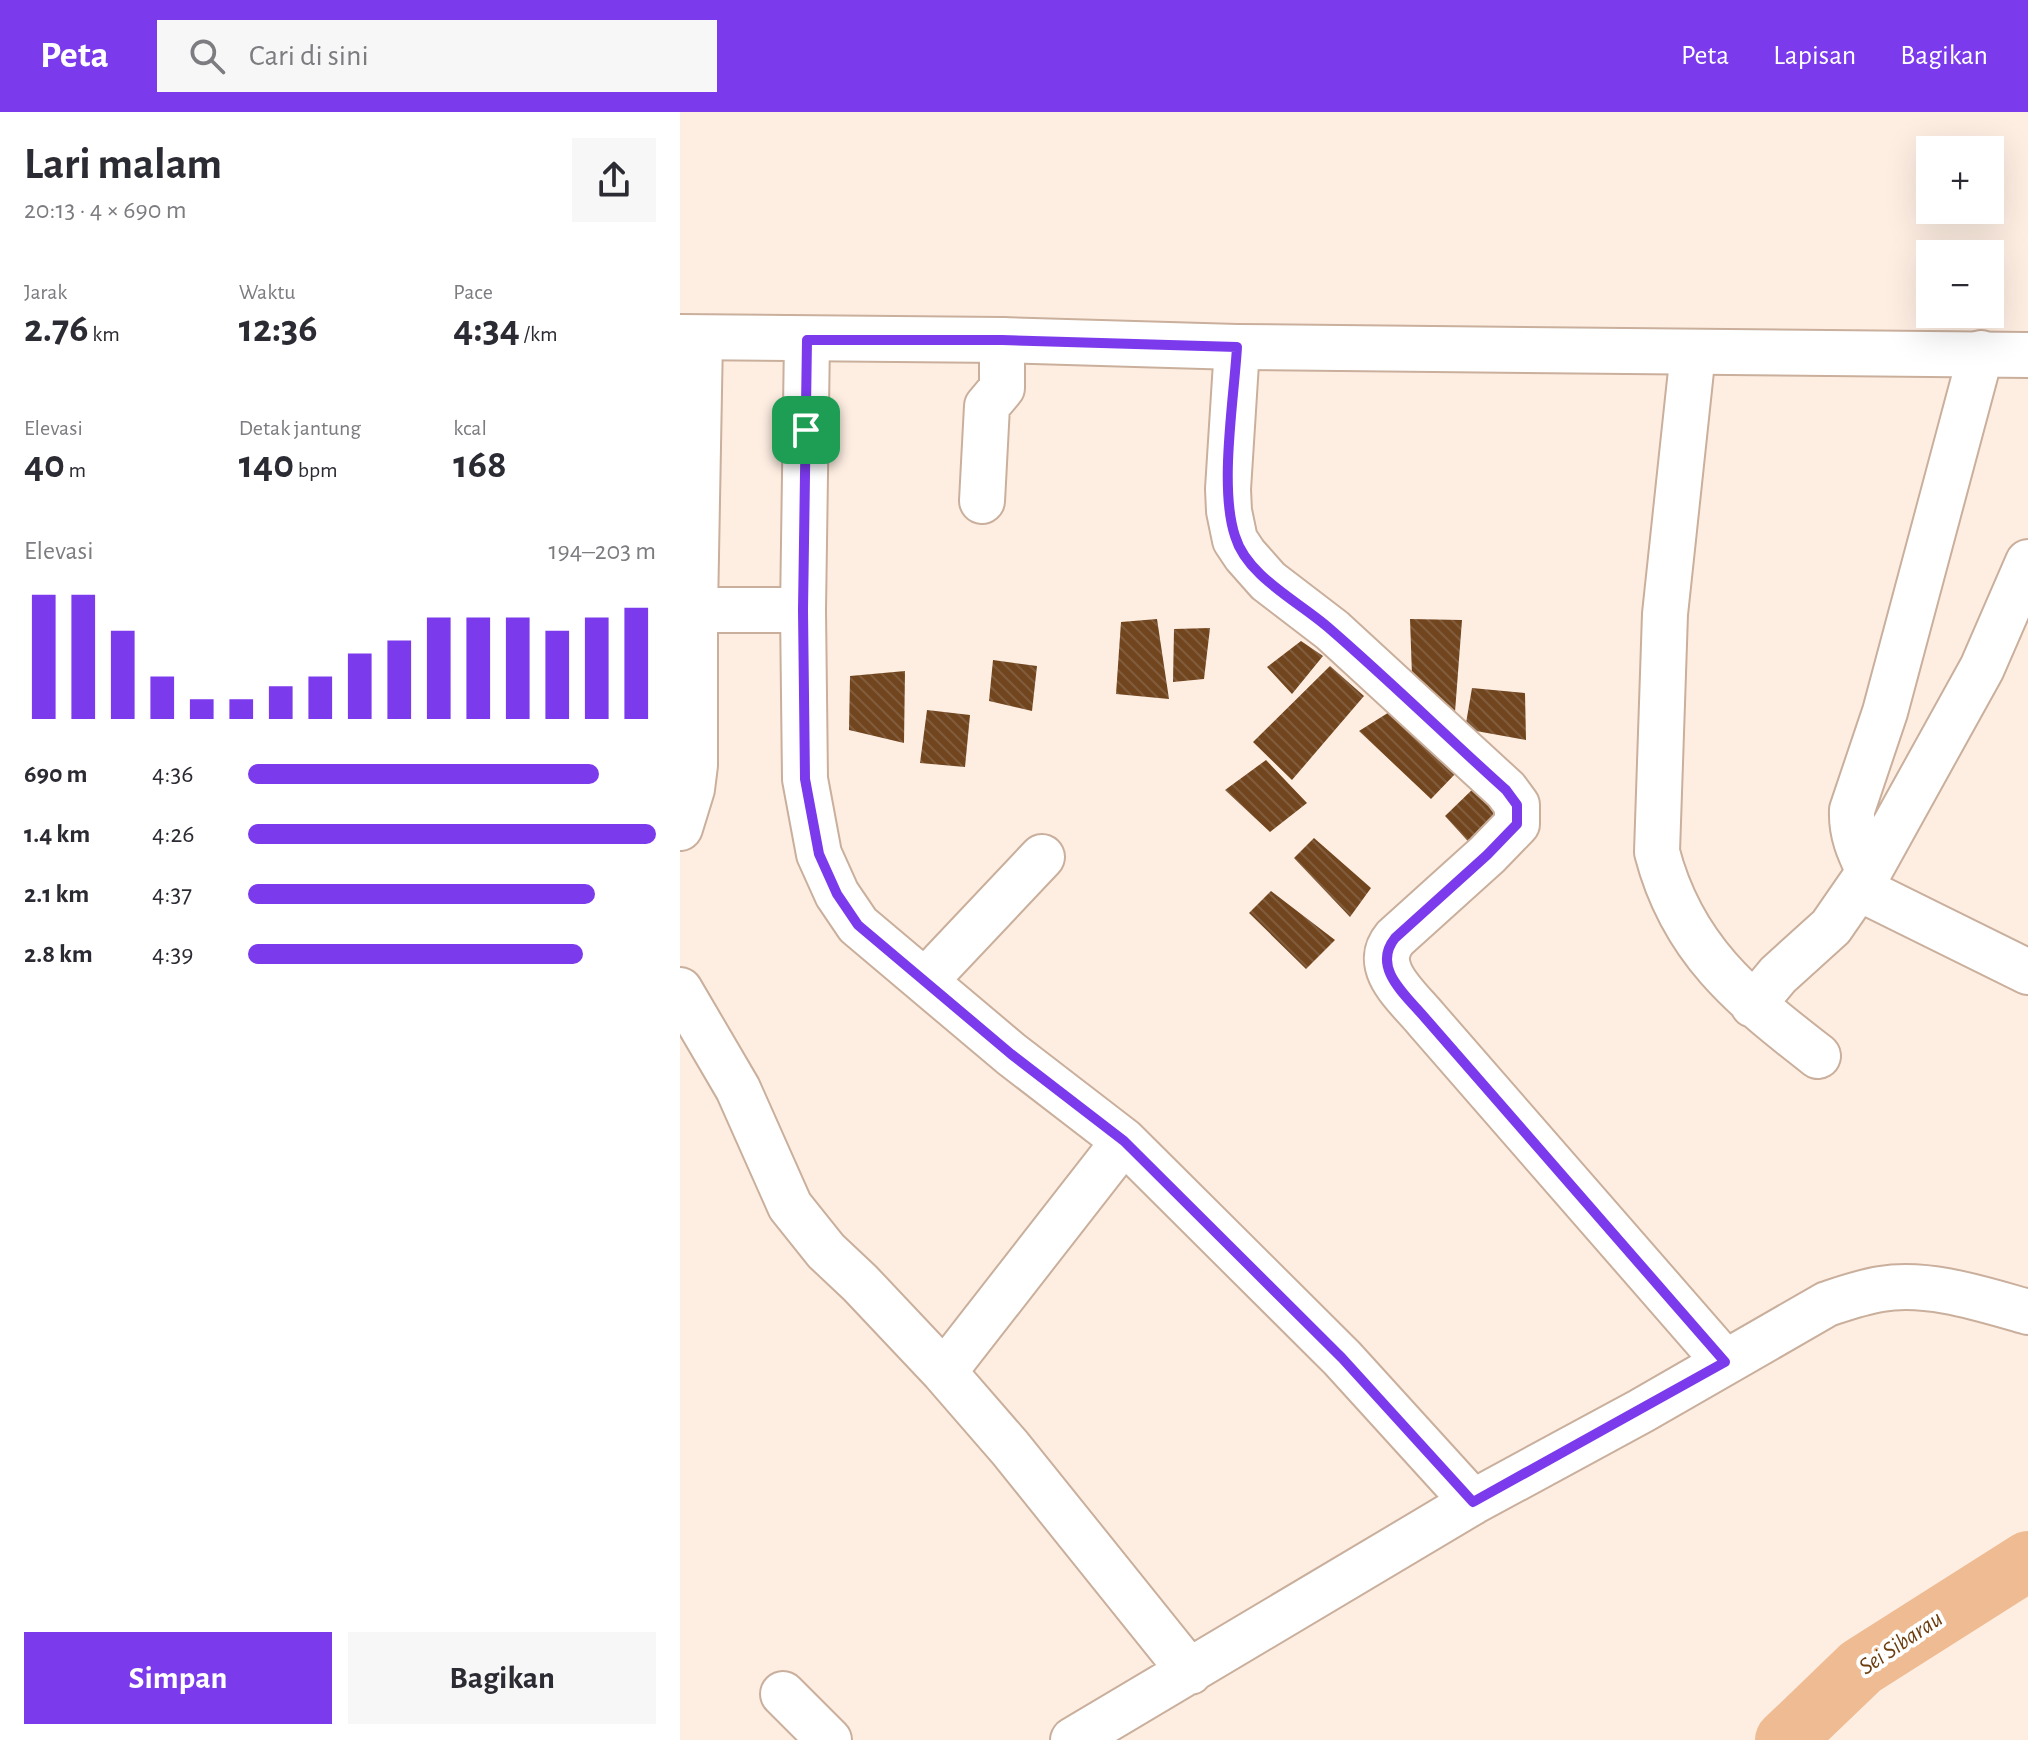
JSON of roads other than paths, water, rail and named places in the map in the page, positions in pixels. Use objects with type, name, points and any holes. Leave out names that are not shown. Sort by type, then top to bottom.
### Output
[{"type":"street","points":[[680,828],[692,789],[695,765],[690,337],[1002,340],[1237,347],[2028,355]]},
{"type":"street","points":[[807,340],[803,610],[805,779],[819,854],[837,894],[858,925],[1011,1054],[1124,1141],[1342,1358],[1473,1502]]},
{"type":"street","points":[[982,501],[987,406],[1002,388],[1002,340]]},
{"type":"street","points":[[1237,347],[1229,511],[1235,540],[1268,581],[1309,611],[1371,666],[1506,790],[1517,805],[1517,824],[1395,938],[1386,950],[1386,964],[1395,981],[1426,1019],[1725,1362]]},
{"type":"street","points":[[1693,352],[1665,614],[1657,852],[1673,896],[1694,939],[1709,960],[1753,1005],[1818,1056]]},
{"type":"street","points":[[1981,353],[1885,712],[1852,810],[1851,825],[1864,880],[2028,972]]},
{"type":"street","points":[[1753,1005],[1787,965],[1817,943],[1864,880],[1982,668],[2028,562]]},
{"type":"street","points":[[695,610],[803,610]]},
{"type":"street","points":[[925,981],[1042,857]]},
{"type":"street","points":[[680,990],[738,1089],[790,1206],[826,1251],[944,1372],[1010,1448],[1190,1672]]},
{"type":"street","points":[[944,1372],[1124,1141]]},
{"type":"street","points":[[1073,1740],[1473,1502],[1827,1304],[1883,1289],[1927,1290],[1982,1299],[2028,1312]]},
{"type":"street","points":[[783,1694],[829,1740]]},
{"type":"waterway","name":"Sei Sibarau","points":[[1785,1740],[1861,1667],[2028,1561]]}]
